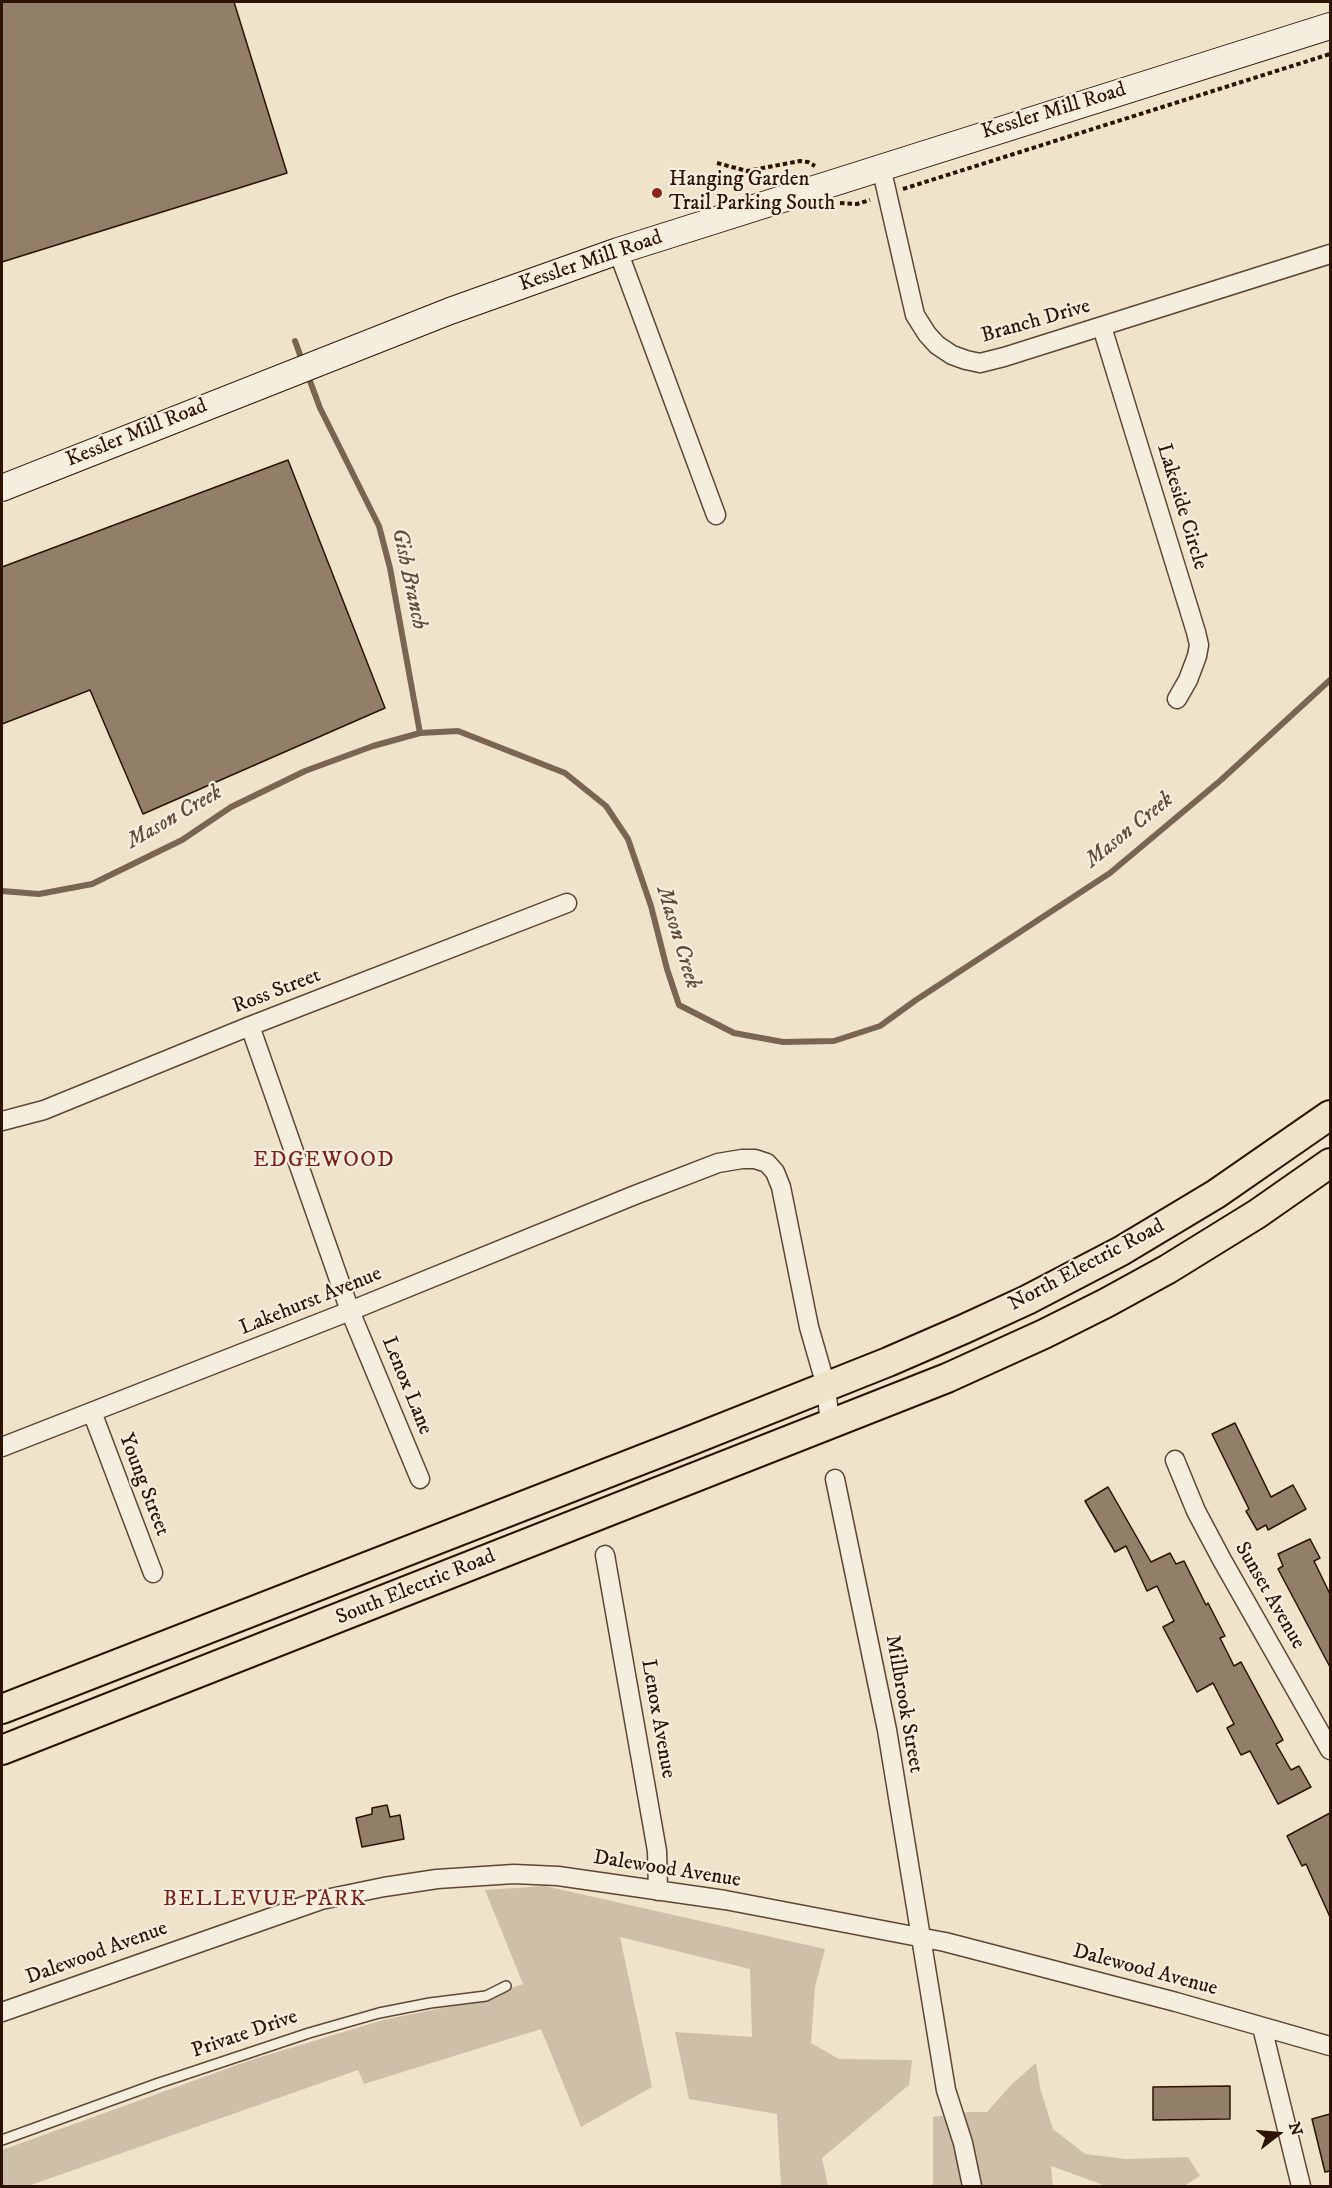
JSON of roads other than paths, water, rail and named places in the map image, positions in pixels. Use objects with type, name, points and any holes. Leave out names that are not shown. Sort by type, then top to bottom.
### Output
[{"type":"main road","name":"North Electric Road","points":[[826,1386],[964,1329],[1089,1268],[1216,1194],[1330,1115]]},
{"type":"main road","name":"North Electric Road","points":[[830,1425],[947,1378],[1106,1303],[1168,1269],[1257,1214],[1330,1164]]},
{"type":"main road","name":"South Electric Road","points":[[2,1709],[826,1386]]},
{"type":"main road","name":"South Electric Road","points":[[2,1750],[830,1425]]},
{"type":"street","name":"Kessler Mill Road","points":[[2,488],[450,311],[618,251],[1330,26]]},
{"type":"street","name":"Branch Drive","points":[[880,167],[915,315],[937,345],[952,355],[980,363],[1102,327],[1330,254]]},
{"type":"street","points":[[618,251],[716,515]]},
{"type":"street","name":"Lakeside Circle","points":[[1102,327],[1199,645],[1188,680],[1177,699]]},
{"type":"street","name":"Ross Street","points":[[2,1121],[44,1110],[250,1026],[567,903]]},
{"type":"street","points":[[250,1026],[350,1311]]},
{"type":"street","name":"Lakehurst Avenue","points":[[2,1448],[350,1311],[635,1195],[718,1163],[742,1159],[755,1159],[767,1164],[775,1172],[781,1187],[809,1327],[826,1386]]},
{"type":"street","name":"Lenox Lane","points":[[350,1311],[420,1479]]},
{"type":"street","points":[[826,1386],[830,1425]]},
{"type":"street","name":"Young Street","points":[[92,1412],[153,1573]]},
{"type":"street","name":"Sunset Avenue","points":[[1175,1460],[1196,1511],[1330,1750]]},
{"type":"street","name":"Millbrook Street","points":[[835,1479],[886,1731],[946,2090],[963,2143],[972,2187]]},
{"type":"street","name":"Lenox Avenue","points":[[605,1556],[657,1851],[658,1891]]},
{"type":"street","name":"Dalewood Avenue","points":[[2,2012],[321,1900],[437,1879],[514,1874],[558,1876],[725,1900],[921,1938],[1121,1988],[1330,2046]]},
{"type":"street","points":[[1262,2027],[1291,2138],[1301,2187]]},
{"type":"lane","name":"Private Drive","points":[[2,2140],[159,2083],[309,2033],[379,2013],[430,2003],[486,1996],[506,1986]]},
{"type":"waterway","name":"Gish Branch","points":[[295,341],[303,363]]},
{"type":"waterway","name":"Gish Branch","points":[[307,373],[320,408],[379,526],[390,568],[420,733]]},
{"type":"waterway","name":"Mason Creek","points":[[2,891],[39,894],[92,884],[182,840],[231,807],[305,771],[373,746],[420,733],[458,731],[565,773],[606,806],[628,839],[651,906],[679,1005],[734,1033],[783,1042],[834,1041],[880,1026],[1110,873],[1221,780],[1330,680]]},
{"type":"place","name":"Hanging Garden Trail Parking South","points":[[657,193]]},
{"type":"district","name":"EDGEWOOD","points":[[324,1161]]},
{"type":"district","name":"BELLEVUE PARK","points":[[265,1900]]}]
